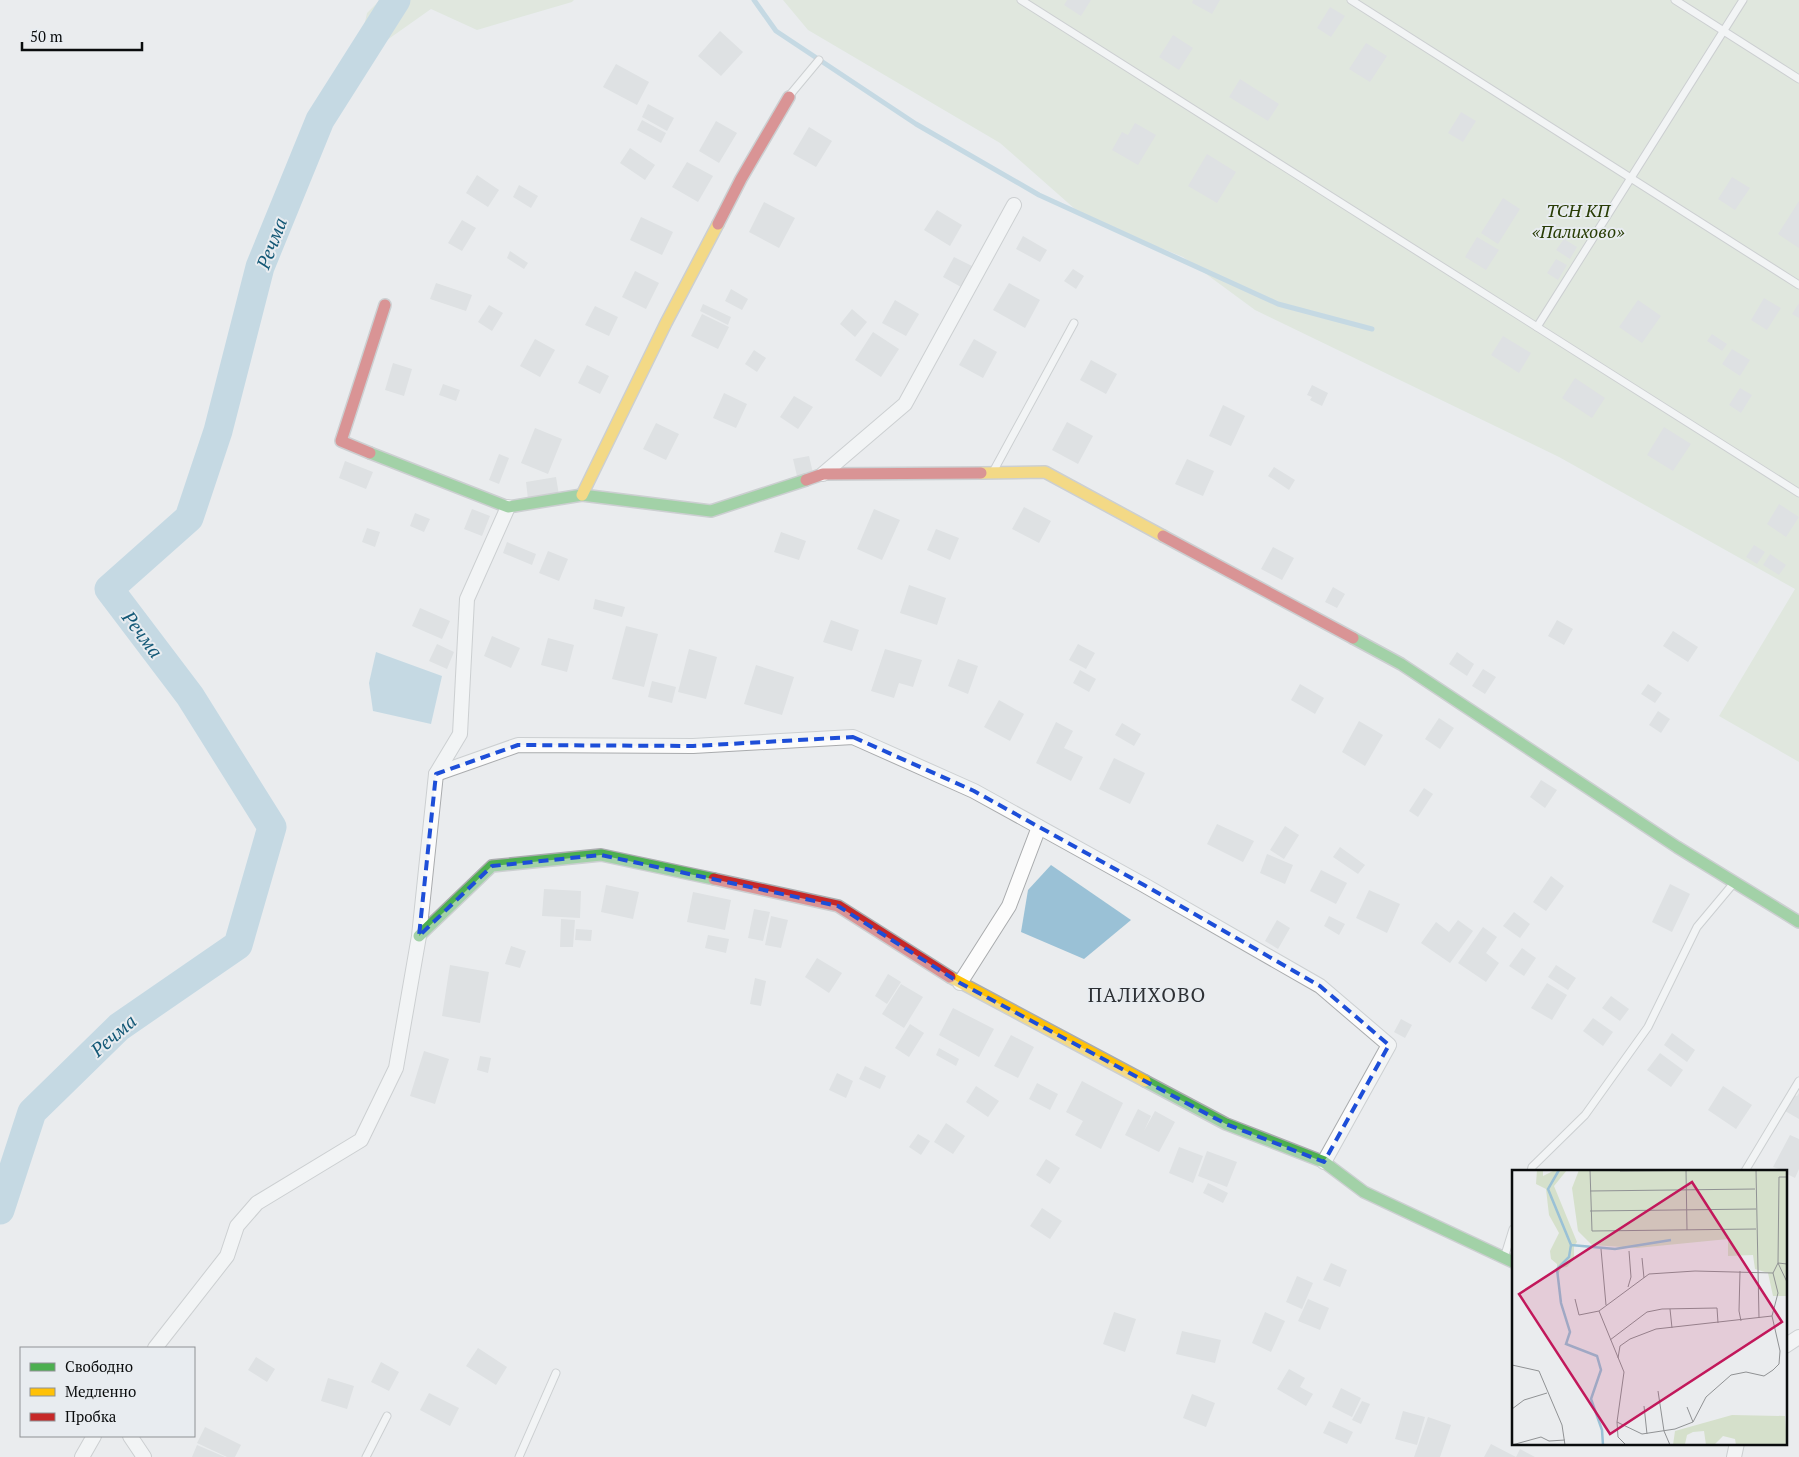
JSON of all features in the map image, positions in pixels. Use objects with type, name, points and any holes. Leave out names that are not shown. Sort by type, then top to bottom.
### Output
[{"type":"street","points":[[582,495],[666,323],[741,180],[789,97]]},
{"type":"street","points":[[823,474],[905,404],[1014,205]]},
{"type":"street","points":[[386,305],[342,441],[508,508],[582,495],[711,510],[823,474],[1045,472],[1401,664],[1677,847],[1799,922]]},
{"type":"street","points":[[156,1347],[227,1256],[237,1226],[257,1203],[361,1140],[396,1068],[419,936],[436,774],[460,734],[467,600],[508,508]]},
{"type":"street","points":[[436,774],[518,745],[693,746],[853,737],[974,791],[1144,885],[1320,986],[1389,1044],[1324,1162]]},
{"type":"street","points":[[960,982],[1009,906],[1039,827]]},
{"type":"street","points":[[419,936],[492,866],[601,855],[838,906],[960,982],[1226,1124],[1324,1162],[1364,1192],[1508,1260]]},
{"type":"street","points":[[1786,1345],[1799,1337]]},
{"type":"street","points":[[82,1457],[93,1437]]},
{"type":"street","points":[[131,1437],[144,1457]]},
{"type":"street","points":[[1734,1457],[1737,1444]]},
{"type":"lane","points":[[1021,0],[1799,494]]},
{"type":"lane","points":[[1351,0],[1799,285]]},
{"type":"lane","points":[[1675,0],[1799,79]]},
{"type":"lane","points":[[1537,327],[1743,0]]},
{"type":"lane","points":[[789,97],[819,60]]},
{"type":"lane","points":[[993,472],[1074,324]]},
{"type":"lane","points":[[1531,1170],[1532,1167],[1585,1115],[1648,1027],[1697,927],[1735,882]]},
{"type":"lane","points":[[1746,1170],[1799,1081]]},
{"type":"lane","points":[[1508,1260],[1512,1235]]},
{"type":"lane","points":[[519,1457],[556,1373]]},
{"type":"lane","points":[[366,1457],[387,1416]]},
{"type":"highlighted area","points":[[853,737],[974,791],[1144,885],[1320,986],[1389,1045],[1324,1162],[1226,1124],[960,983],[838,906],[601,855],[492,866],[419,936],[436,774],[518,745],[693,746]]},
{"type":"green space","points":[[380,0],[574,0],[477,30],[431,9],[356,62],[367,13]]},
{"type":"green space","name":"ТСН КП «Палихово»","points":[[783,0],[1799,0],[1799,762],[1719,716],[1795,589],[1559,457],[1255,310],[1183,257],[1084,217],[1000,143],[808,30]]},
{"type":"water","points":[[376,652],[442,676],[431,724],[373,711],[369,683]]},
{"type":"water","points":[[1051,865],[1131,920],[1084,959],[1021,932],[1028,890]]},
{"type":"building","points":[[1067,0],[1091,0],[1081,16],[1064,5]]},
{"type":"building","points":[[1193,0],[1220,0],[1212,14],[1192,3]]},
{"type":"building","points":[[1330,7],[1345,16],[1331,37],[1317,28]]},
{"type":"building","points":[[720,31],[743,52],[721,76],[698,56]]},
{"type":"building","points":[[1173,35],[1193,48],[1179,70],[1159,57]]},
{"type":"building","points":[[1366,43],[1387,56],[1370,82],[1349,69]]},
{"type":"building","points":[[616,64],[649,82],[637,105],[603,87]]},
{"type":"building","points":[[1240,79],[1279,104],[1268,121],[1229,97]]},
{"type":"building","points":[[648,104],[674,118],[667,131],[642,117]]},
{"type":"building","points":[[1461,112],[1476,121],[1463,142],[1448,133]]},
{"type":"building","points":[[642,120],[666,133],[661,143],[637,130]]},
{"type":"building","points":[[716,121],[737,133],[719,163],[699,151]]},
{"type":"building","points":[[1135,123],[1156,135],[1138,165],[1112,150],[1122,132],[1128,135]]},
{"type":"building","points":[[809,127],[832,141],[816,167],[793,154]]},
{"type":"building","points":[[630,148],[655,165],[645,180],[620,163]]},
{"type":"building","points":[[1207,154],[1236,172],[1217,203],[1188,186]]},
{"type":"building","points":[[687,162],[713,176],[698,202],[672,187]]},
{"type":"building","points":[[477,175],[499,190],[488,207],[466,193]]},
{"type":"building","points":[[1732,177],[1750,188],[1735,210],[1718,199]]},
{"type":"building","points":[[519,185],[538,196],[531,208],[513,197]]},
{"type":"building","points":[[1503,198],[1520,209],[1498,244],[1481,233]]},
{"type":"building","points":[[1799,201],[1799,248],[1778,234]]},
{"type":"building","points":[[764,202],[795,218],[779,248],[749,232]]},
{"type":"building","points":[[937,210],[962,225],[950,246],[924,230]]},
{"type":"building","points":[[641,217],[673,232],[662,255],[630,240]]},
{"type":"building","points":[[462,220],[476,228],[462,251],[448,243]]},
{"type":"building","points":[[1023,236],[1047,250],[1040,262],[1016,249]]},
{"type":"building","points":[[1477,237],[1499,250],[1486,270],[1465,257]]},
{"type":"building","points":[[1564,239],[1577,247],[1570,259],[1556,250]]},
{"type":"building","points":[[510,251],[528,263],[524,269],[507,258]]},
{"type":"building","points":[[954,257],[972,266],[961,287],[943,277]]},
{"type":"building","points":[[1556,259],[1567,265],[1558,280],[1547,273]]},
{"type":"building","points":[[1073,269],[1084,276],[1076,289],[1064,281]]},
{"type":"building","points":[[635,271],[659,283],[646,309],[622,297]]},
{"type":"building","points":[[436,283],[472,295],[466,311],[430,299]]},
{"type":"building","points":[[1009,283],[1040,300],[1025,328],[993,310]]},
{"type":"building","points":[[731,289],[748,299],[742,310],[725,301]]},
{"type":"building","points":[[1764,298],[1781,308],[1767,330],[1751,320]]},
{"type":"building","points":[[895,300],[919,314],[906,336],[882,323]]},
{"type":"building","points":[[1638,300],[1661,316],[1642,343],[1619,327]]},
{"type":"building","points":[[1799,303],[1799,318],[1792,314]]},
{"type":"building","points":[[703,304],[731,317],[728,325],[700,311]]},
{"type":"building","points":[[489,305],[503,313],[492,331],[478,322]]},
{"type":"building","points":[[595,306],[618,317],[609,336],[585,325]]},
{"type":"building","points":[[852,309],[867,322],[855,337],[840,324]]},
{"type":"building","points":[[702,314],[729,327],[718,349],[691,336]]},
{"type":"building","points":[[873,332],[899,349],[881,377],[855,360]]},
{"type":"building","points":[[1712,334],[1727,344],[1722,351],[1707,341]]},
{"type":"building","points":[[1503,336],[1531,353],[1519,373],[1491,355]]},
{"type":"building","points":[[535,339],[555,350],[540,377],[520,366]]},
{"type":"building","points":[[974,339],[997,352],[983,378],[959,365]]},
{"type":"building","points":[[1732,349],[1750,360],[1740,376],[1722,364]]},
{"type":"building","points":[[754,350],[766,358],[757,372],[745,364]]},
{"type":"building","points":[[1091,360],[1117,374],[1106,394],[1080,380]]},
{"type":"building","points":[[393,363],[412,369],[404,396],[385,390]]},
{"type":"building","points":[[587,365],[609,376],[600,394],[578,383]]},
{"type":"building","points":[[1575,378],[1605,398],[1592,418],[1562,398]]},
{"type":"building","points":[[443,384],[460,390],[456,401],[439,395]]},
{"type":"building","points":[[1312,385],[1328,393],[1322,406],[1310,400],[1312,397],[1307,395]]},
{"type":"building","points":[[1740,388],[1752,395],[1741,413],[1729,405]]},
{"type":"building","points":[[724,393],[747,404],[736,428],[713,418]]},
{"type":"building","points":[[794,396],[813,407],[798,429],[780,417]]},
{"type":"building","points":[[1223,405],[1245,416],[1231,446],[1209,436]]},
{"type":"building","points":[[1067,422],[1093,436],[1078,464],[1052,450]]},
{"type":"building","points":[[656,423],[679,434],[666,460],[643,449]]},
{"type":"building","points":[[1664,427],[1691,444],[1673,471],[1647,455]]},
{"type":"building","points":[[535,428],[562,439],[548,474],[521,463]]},
{"type":"building","points":[[499,454],[509,458],[499,484],[489,480]]},
{"type":"building","points":[[809,456],[813,473],[797,476],[793,459]]},
{"type":"building","points":[[1187,459],[1214,471],[1203,496],[1175,484]]},
{"type":"building","points":[[345,461],[373,472],[366,489],[339,478]]},
{"type":"building","points":[[1274,467],[1295,480],[1289,490],[1268,476]]},
{"type":"building","points":[[556,477],[559,495],[528,499],[526,482]]},
{"type":"building","points":[[1779,504],[1799,517],[1786,537],[1767,524]]},
{"type":"building","points":[[1024,507],[1051,521],[1039,543],[1012,529]]},
{"type":"building","points":[[472,509],[490,516],[482,536],[464,529]]},
{"type":"building","points":[[874,509],[900,520],[882,560],[857,549]]},
{"type":"building","points":[[415,513],[430,519],[424,532],[410,526]]},
{"type":"building","points":[[367,528],[380,532],[375,547],[362,542]]},
{"type":"building","points":[[936,529],[959,538],[950,560],[927,550]]},
{"type":"building","points":[[781,532],[806,541],[799,560],[774,552]]},
{"type":"building","points":[[507,542],[536,554],[532,565],[503,553]]},
{"type":"building","points":[[1754,545],[1765,552],[1757,564],[1746,557]]},
{"type":"building","points":[[1273,547],[1294,558],[1282,580],[1261,569]]},
{"type":"building","points":[[548,551],[568,559],[559,581],[539,573]]},
{"type":"building","points":[[1770,554],[1786,565],[1779,575],[1763,565]]},
{"type":"building","points":[[909,585],[946,598],[937,625],[900,613]]},
{"type":"building","points":[[1333,587],[1345,594],[1337,608],[1325,602]]},
{"type":"building","points":[[595,599],[625,607],[622,617],[593,609]]},
{"type":"building","points":[[420,608],[450,621],[442,639],[412,626]]},
{"type":"building","points":[[831,620],[859,630],[852,651],[823,642]]},
{"type":"building","points":[[1557,620],[1573,629],[1564,645],[1548,636]]},
{"type":"building","points":[[626,626],[658,634],[644,687],[612,679]]},
{"type":"building","points":[[1673,631],[1698,647],[1688,662],[1663,646]]},
{"type":"building","points":[[492,636],[520,648],[511,668],[484,656]]},
{"type":"building","points":[[548,638],[574,645],[567,672],[541,665]]},
{"type":"building","points":[[437,644],[454,652],[447,669],[429,661]]},
{"type":"building","points":[[1078,644],[1095,653],[1086,669],[1069,660]]},
{"type":"building","points":[[689,649],[717,657],[706,699],[678,692]]},
{"type":"building","points":[[885,649],[922,660],[913,687],[899,683],[894,698],[871,691]]},
{"type":"building","points":[[1457,652],[1474,664],[1467,676],[1449,664]]},
{"type":"building","points":[[958,659],[978,666],[968,694],[948,686]]},
{"type":"building","points":[[756,665],[794,677],[782,715],[744,704]]},
{"type":"building","points":[[1483,669],[1496,677],[1485,694],[1472,686]]},
{"type":"building","points":[[1080,670],[1096,679],[1089,692],[1073,683]]},
{"type":"building","points":[[652,681],[676,687],[672,703],[648,697]]},
{"type":"building","points":[[1300,684],[1324,698],[1315,714],[1291,700]]},
{"type":"building","points":[[1648,684],[1662,693],[1655,703],[1641,694]]},
{"type":"building","points":[[999,700],[1024,714],[1010,741],[984,727]]},
{"type":"building","points":[[1658,711],[1670,719],[1661,733],[1649,725]]},
{"type":"building","points":[[1439,718],[1454,728],[1440,749],[1425,739]]},
{"type":"building","points":[[1359,721],[1383,735],[1365,766],[1342,752]]},
{"type":"building","points":[[1056,722],[1073,731],[1064,748],[1083,757],[1071,781],[1036,763]]},
{"type":"building","points":[[1122,723],[1141,734],[1134,746],[1115,735]]},
{"type":"building","points":[[1114,758],[1145,773],[1130,804],[1099,789]]},
{"type":"building","points":[[1541,780],[1557,790],[1545,808],[1530,797]]},
{"type":"building","points":[[1424,788],[1433,794],[1418,817],[1409,811]]},
{"type":"building","points":[[1217,824],[1254,841],[1243,862],[1207,844]]},
{"type":"building","points":[[1285,826],[1299,835],[1284,859],[1270,850]]},
{"type":"building","points":[[1340,847],[1365,865],[1358,874],[1333,857]]},
{"type":"building","points":[[1267,854],[1293,865],[1285,884],[1260,873]]},
{"type":"building","points":[[1321,870],[1347,883],[1336,904],[1310,891]]},
{"type":"building","points":[[1551,876],[1564,886],[1546,911],[1533,902]]},
{"type":"building","points":[[1670,884],[1690,894],[1672,932],[1652,922]]},
{"type":"building","points":[[606,885],[639,892],[633,919],[601,912]]},
{"type":"building","points":[[544,889],[581,891],[580,918],[542,916]]},
{"type":"building","points":[[1369,890],[1400,904],[1387,933],[1356,918]]},
{"type":"building","points":[[693,892],[731,900],[725,930],[687,922]]},
{"type":"building","points":[[754,909],[770,912],[763,941],[748,938]]},
{"type":"building","points":[[1514,912],[1530,924],[1520,938],[1503,926]]},
{"type":"building","points":[[771,916],[788,920],[781,948],[765,945]]},
{"type":"building","points":[[1329,916],[1345,924],[1339,935],[1324,926]]},
{"type":"building","points":[[561,919],[575,920],[573,947],[560,947]]},
{"type":"building","points":[[1277,920],[1290,928],[1278,949],[1265,941]]},
{"type":"building","points":[[1458,920],[1473,931],[1450,963],[1421,943],[1436,922],[1449,932]]},
{"type":"building","points":[[1483,927],[1497,937],[1486,953],[1499,963],[1486,982],[1458,963]]},
{"type":"building","points":[[576,929],[592,930],[591,941],[575,940]]},
{"type":"building","points":[[708,935],[729,939],[726,953],[705,948]]},
{"type":"building","points":[[511,946],[526,951],[520,968],[505,964]]},
{"type":"building","points":[[1522,948],[1536,958],[1524,976],[1509,966]]},
{"type":"building","points":[[817,958],[842,973],[829,993],[805,977]]},
{"type":"building","points":[[450,965],[489,972],[480,1023],[442,1016]]},
{"type":"building","points":[[1556,965],[1576,978],[1568,990],[1548,977]]},
{"type":"building","points":[[888,974],[901,982],[887,1004],[875,996]]},
{"type":"building","points":[[755,978],[766,981],[761,1006],[750,1004]]},
{"type":"building","points":[[1547,983],[1567,995],[1552,1020],[1531,1008]]},
{"type":"building","points":[[901,984],[923,997],[904,1028],[882,1014]]},
{"type":"building","points":[[1611,996],[1629,1009],[1620,1021],[1602,1008]]},
{"type":"building","points":[[953,1008],[994,1029],[979,1057],[939,1035]]},
{"type":"building","points":[[1593,1018],[1613,1032],[1603,1046],[1583,1031]]},
{"type":"building","points":[[1401,1019],[1412,1025],[1405,1038],[1394,1032]]},
{"type":"building","points":[[910,1024],[924,1033],[909,1057],[895,1048]]},
{"type":"building","points":[[1672,1033],[1695,1050],[1687,1062],[1664,1045]]},
{"type":"building","points":[[1011,1035],[1034,1047],[1018,1078],[994,1066]]},
{"type":"building","points":[[939,1048],[959,1059],[956,1066],[936,1055]]},
{"type":"building","points":[[424,1051],[449,1059],[435,1104],[410,1096]]},
{"type":"building","points":[[1660,1053],[1683,1070],[1671,1087],[1647,1070]]},
{"type":"building","points":[[480,1056],[491,1058],[488,1073],[477,1070]]},
{"type":"building","points":[[865,1066],[886,1076],[880,1089],[859,1079]]},
{"type":"building","points":[[837,1073],[853,1081],[846,1098],[829,1090]]},
{"type":"building","points":[[1082,1081],[1123,1103],[1101,1149],[1075,1135],[1083,1121],[1066,1112]]},
{"type":"building","points":[[1037,1083],[1058,1094],[1050,1110],[1029,1099]]},
{"type":"building","points":[[976,1086],[999,1101],[988,1117],[966,1102]]},
{"type":"building","points":[[1723,1086],[1752,1105],[1736,1129],[1708,1110]]},
{"type":"building","points":[[1799,1093],[1799,1119],[1785,1111],[1794,1095],[1797,1096]]},
{"type":"building","points":[[1138,1109],[1151,1116],[1144,1131],[1155,1111],[1175,1122],[1159,1152],[1125,1135]]},
{"type":"building","points":[[946,1123],[965,1136],[953,1154],[934,1142]]},
{"type":"building","points":[[918,1134],[930,1141],[921,1155],[909,1147]]},
{"type":"building","points":[[1790,1135],[1799,1139],[1799,1169],[1795,1178],[1786,1174],[1786,1170],[1773,1167]]},
{"type":"building","points":[[1179,1147],[1203,1156],[1193,1183],[1169,1173]]},
{"type":"building","points":[[1207,1151],[1237,1162],[1227,1187],[1198,1176]]},
{"type":"building","points":[[1046,1159],[1060,1168],[1050,1184],[1036,1175]]},
{"type":"building","points":[[1208,1183],[1228,1193],[1223,1203],[1203,1193]]},
{"type":"building","points":[[1042,1208],[1062,1221],[1050,1239],[1030,1226]]},
{"type":"building","points":[[1331,1263],[1347,1270],[1340,1287],[1323,1280]]},
{"type":"building","points":[[1297,1276],[1313,1283],[1302,1309],[1286,1302]]},
{"type":"building","points":[[1308,1299],[1329,1308],[1320,1330],[1298,1321]]},
{"type":"building","points":[[1114,1312],[1136,1319],[1125,1352],[1103,1344]]},
{"type":"building","points":[[1265,1312],[1285,1321],[1271,1352],[1252,1343]]},
{"type":"building","points":[[1182,1331],[1221,1340],[1215,1363],[1176,1354]]},
{"type":"building","points":[[478,1348],[507,1367],[496,1385],[466,1366]]},
{"type":"building","points":[[256,1357],[275,1369],[267,1382],[248,1370]]},
{"type":"building","points":[[381,1362],[399,1372],[389,1391],[371,1382]]},
{"type":"building","points":[[1289,1369],[1305,1378],[1300,1387],[1313,1394],[1306,1406],[1277,1389]]},
{"type":"building","points":[[328,1378],[354,1386],[347,1409],[321,1401]]},
{"type":"building","points":[[1341,1388],[1361,1398],[1352,1417],[1332,1407]]},
{"type":"building","points":[[429,1393],[459,1408],[450,1426],[420,1410]]},
{"type":"building","points":[[1192,1394],[1215,1403],[1206,1427],[1183,1418]]},
{"type":"building","points":[[1362,1401],[1370,1404],[1361,1424],[1352,1420]]},
{"type":"building","points":[[1403,1411],[1425,1417],[1417,1445],[1395,1439]]},
{"type":"building","points":[[1428,1417],[1451,1425],[1440,1457],[1414,1457]]},
{"type":"building","points":[[1329,1421],[1353,1432],[1347,1444],[1323,1433]]},
{"type":"building","points":[[205,1427],[241,1445],[235,1457],[227,1457],[197,1443]]},
{"type":"building","points":[[1491,1444],[1516,1457],[1484,1457]]},
{"type":"building","points":[[197,1445],[225,1457],[192,1457]]},
{"type":"building","points":[[1520,1449],[1535,1457],[1516,1457]]},
{"type":"waterway","name":"Речма","points":[[0,1210],[32,1112],[119,1027],[238,945],[272,827],[190,696],[109,589],[189,518],[218,431],[260,267],[320,120],[396,0]]},
{"type":"waterway","points":[[754,0],[776,31],[916,124],[1039,195],[1278,304],[1372,329]]},
{"type":"traffic: fast","points":[[370,453],[508,507],[582,495],[711,511],[806,480]]},
{"type":"traffic: fast","points":[[1353,638],[1401,664],[1677,847],[1799,922]]},
{"type":"traffic: fast","points":[[419,936],[492,866],[601,855],[714,879]]},
{"type":"traffic: fast","points":[[1145,1081],[1226,1124],[1324,1162],[1364,1192],[1512,1262]]},
{"type":"traffic: slow","points":[[582,495],[666,323],[718,224]]},
{"type":"traffic: slow","points":[[981,473],[1045,472],[1163,536]]},
{"type":"traffic: slow","points":[[950,977],[1145,1081]]},
{"type":"traffic: jam","points":[[718,224],[741,179],[789,97]]},
{"type":"traffic: jam","points":[[370,453],[341,441],[385,305]]},
{"type":"traffic: jam","points":[[806,480],[823,474],[981,473]]},
{"type":"traffic: jam","points":[[1163,536],[1353,638]]},
{"type":"traffic: jam","points":[[714,879],[838,906],[950,977]]},
{"type":"district","name":"ПАЛИХОВО","points":[[1147,994]]}]
